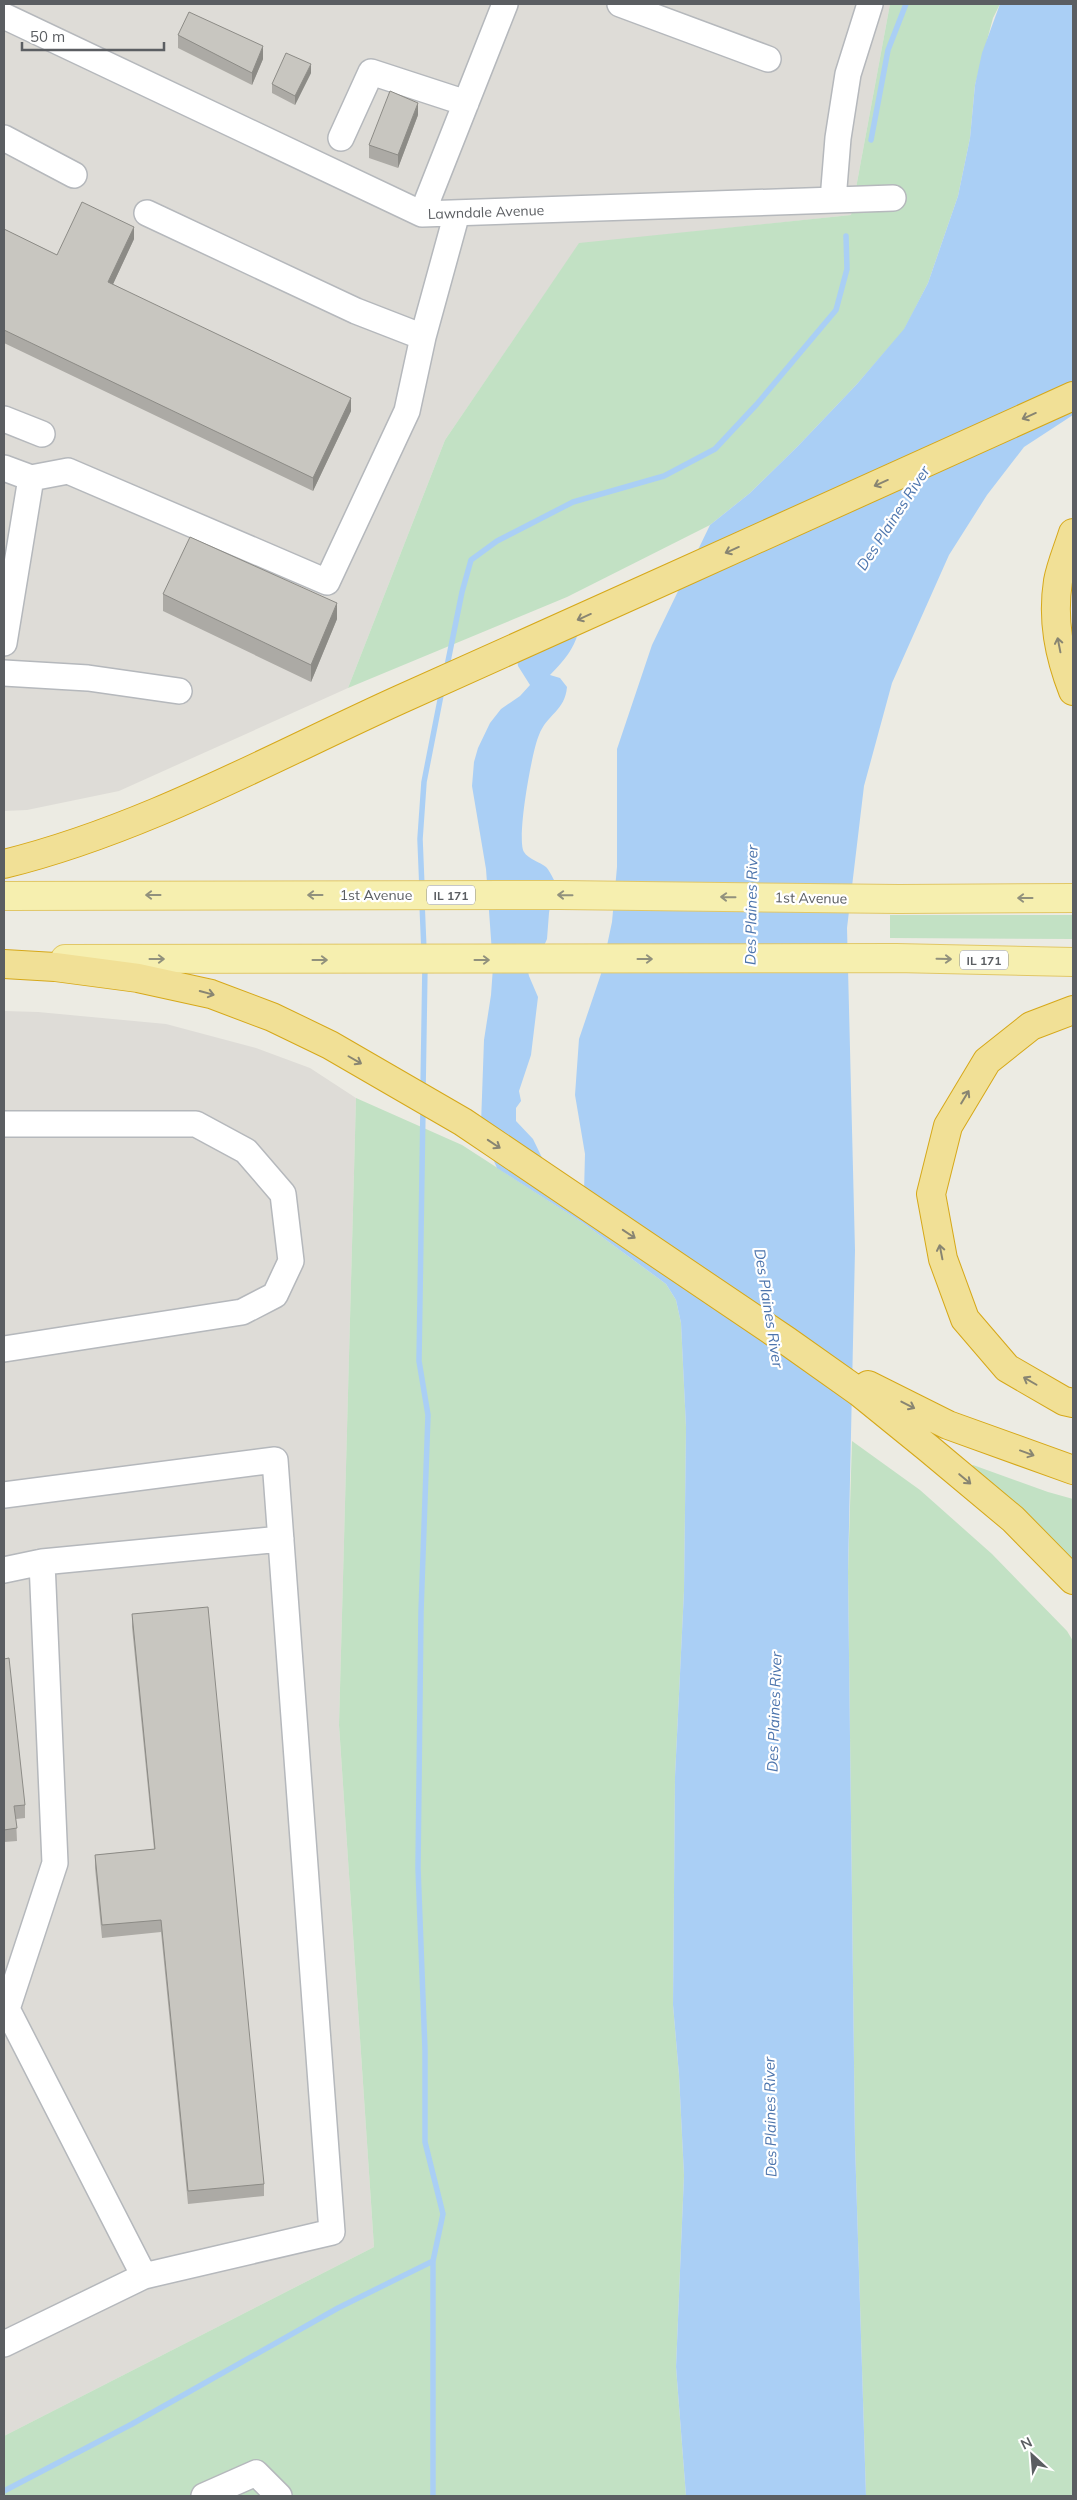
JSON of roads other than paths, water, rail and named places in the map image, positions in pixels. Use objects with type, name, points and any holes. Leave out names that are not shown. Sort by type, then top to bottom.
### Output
[{"type":"highway","points":[[4,864],[87,840],[139,820],[1073,396]]},
{"type":"highway","points":[[1073,533],[1058,580],[1055,626],[1064,667],[1073,691]]},
{"type":"highway","points":[[4,964],[56,967],[138,978],[211,994],[288,1025],[330,1045],[463,1122],[787,1341],[858,1392],[1012,1519],[1073,1580]]},
{"type":"highway","points":[[1073,1010],[1031,1026],[987,1061],[948,1126],[931,1194],[943,1259],[965,1318],[1007,1368],[1064,1401],[1073,1403]]},
{"type":"highway","points":[[787,1341],[948,1425],[1073,1470]]},
{"type":"main road","name":"1st Avenue","points":[[4,896],[560,895],[899,899],[1073,898]]},
{"type":"main road","name":"IL 171","points":[[4,959],[470,960],[896,958],[1073,962]]},
{"type":"street","points":[[422,214],[505,4]]},
{"type":"street","points":[[620,4],[768,58]]},
{"type":"street","points":[[833,200],[838,138],[848,74],[870,4]]},
{"type":"street","name":"Lawndale Avenue","points":[[4,16],[422,214],[893,198]]},
{"type":"street","points":[[341,138],[371,72],[466,103]]},
{"type":"street","points":[[4,138],[74,175]]},
{"type":"street","points":[[147,213],[356,311],[423,337]]},
{"type":"street","points":[[4,468],[31,478],[68,471],[327,582],[407,411],[423,337],[457,213]]},
{"type":"street","points":[[4,419],[42,434]]},
{"type":"street","points":[[4,643],[31,478]]},
{"type":"street","points":[[4,673],[88,678],[179,691]]},
{"type":"street","points":[[4,1124],[196,1124],[246,1151],[284,1194],[291,1261],[275,1295],[242,1312],[4,1349]]},
{"type":"street","points":[[4,1495],[275,1460],[332,2232],[144,2276],[4,2344]]},
{"type":"street","points":[[4,1570],[42,1562],[281,1539]]},
{"type":"street","points":[[42,1562],[55,1863],[6,2006],[144,2276]]},
{"type":"street","points":[[204,2496],[256,2473],[279,2496]]},
{"type":"water","name":"Des Plaines River","points":[[1000,4],[1073,4],[1073,415],[1024,447],[987,495],[949,555],[892,683],[864,786],[847,928],[855,1250],[848,1572],[855,2144],[866,2496],[686,2496],[676,2367],[684,2175],[673,2005],[675,1776],[684,1591],[686,1427],[681,1323],[676,1300],[666,1284],[583,1223],[497,1168],[490,1152],[481,1124],[484,1040],[493,967],[486,869],[472,786],[474,762],[478,748],[490,723],[501,709],[520,696],[530,685],[518,666],[516,651],[580,622],[574,644],[550,675],[560,678],[567,687],[566,695],[539,735],[529,775],[523,814],[522,844],[524,852],[528,857],[546,867],[554,880],[547,939],[543,948],[526,963],[538,997],[531,1055],[519,1091],[521,1101],[516,1108],[516,1121],[533,1139],[547,1168],[584,1192],[585,1154],[575,1095],[579,1039],[601,974],[612,922],[617,867],[617,749],[652,645],[710,525],[750,493],[798,446],[857,384],[904,329],[928,283],[958,196],[970,138],[975,85],[982,53]]},
{"type":"waterway","points":[[871,140],[888,50],[906,4]]},
{"type":"waterway","points":[[446,671],[462,592],[471,560],[497,541],[573,502],[664,476],[715,449],[757,404],[836,310],[847,269],[846,236]]},
{"type":"waterway","points":[[422,888],[420,839],[424,782],[442,690]]},
{"type":"waterway","points":[[422,903],[424,951]]},
{"type":"waterway","points":[[423,1091],[425,965]]},
{"type":"waterway","points":[[423,1108],[419,1361],[428,1415],[421,1612],[418,1868],[425,2050],[425,2142],[443,2214],[433,2261],[433,2496]]},
{"type":"waterway","points":[[4,2491],[132,2424],[338,2308],[433,2261]]}]
